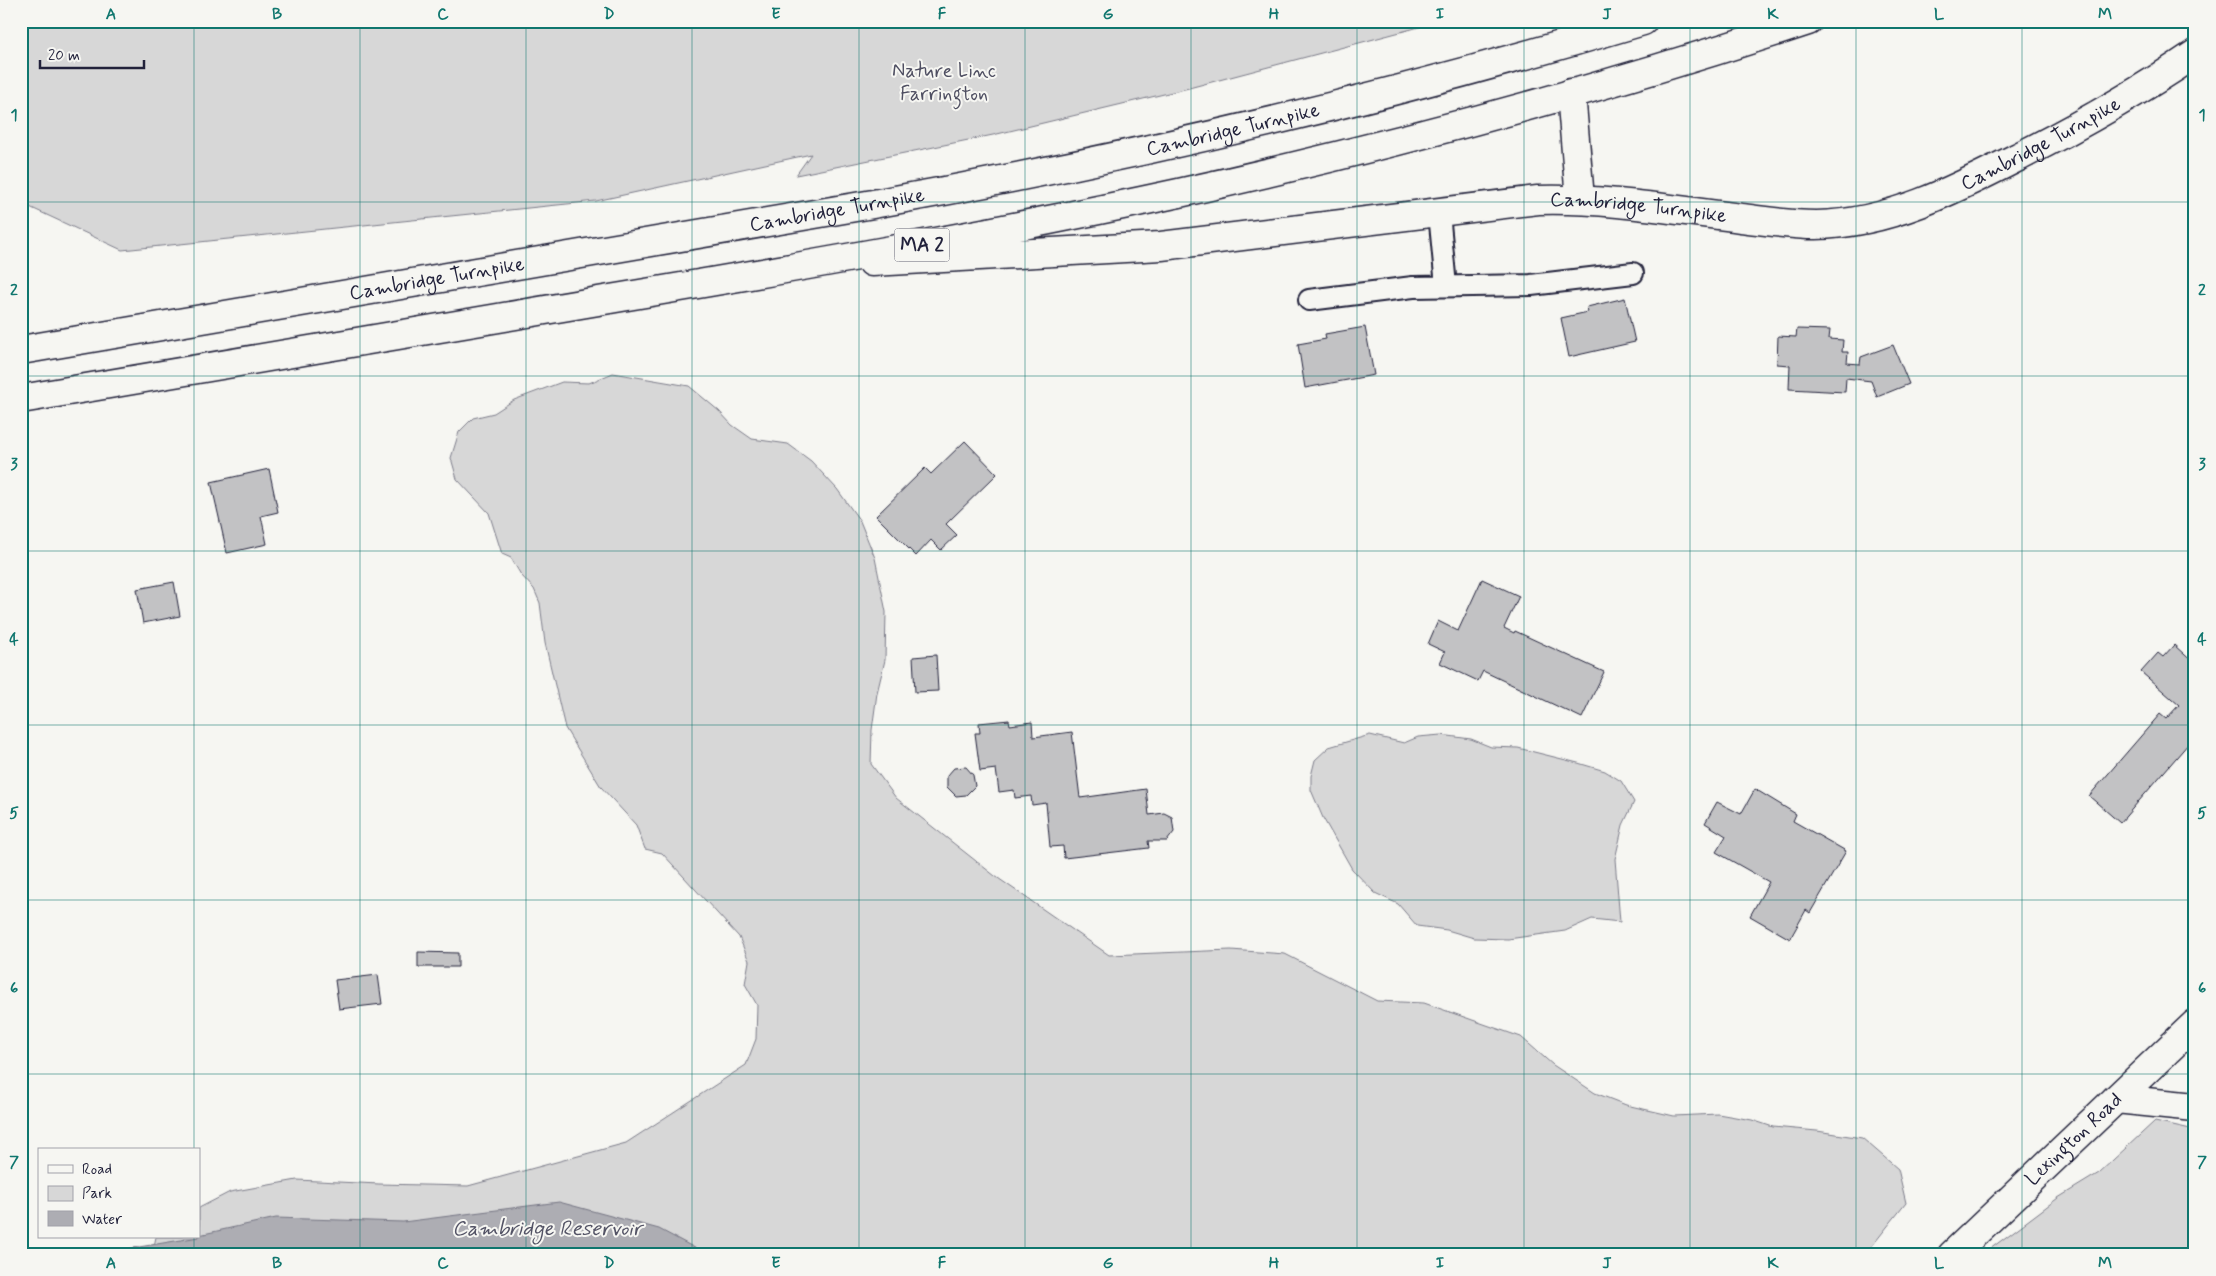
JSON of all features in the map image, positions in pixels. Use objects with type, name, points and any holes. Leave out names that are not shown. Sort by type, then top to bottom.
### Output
[{"type":"main road","name":"Cambridge Turnpike","points":[[21,350],[873,204],[1007,179],[1306,113],[1490,65],[1642,21]]},
{"type":"main road","name":"Cambridge Turnpike","points":[[21,400],[804,266],[991,232],[1186,191],[1393,141],[1571,93],[1808,21]]},
{"type":"main road","name":"Cambridge Turnpike","points":[[804,266],[1161,246],[1538,200],[1580,199],[1799,225],[1860,222],[1913,206],[1983,176],[2070,131],[2151,84],[2195,54]]},
{"type":"main road","points":[[1571,93],[1580,199]]},
{"type":"main road","name":"Lexington Road","points":[[1952,1255],[2195,1024]]},
{"type":"main road","points":[[2116,1099],[2195,1107]]},
{"type":"lane","points":[[1439,213],[1446,286]]},
{"type":"lane","points":[[1309,300],[1386,290],[1446,286],[1531,285],[1633,273]]},
{"type":"green space","name":"Nature Linc Farrington","points":[[21,21],[1442,21],[1189,88],[993,135],[796,175],[811,154],[596,201],[122,250],[21,203]]},
{"type":"green space","points":[[613,373],[689,386],[719,411],[732,425],[752,439],[788,444],[811,461],[837,489],[860,521],[875,558],[886,612],[885,660],[877,693],[872,730],[871,764],[896,798],[995,876],[1109,955],[1231,950],[1285,954],[1377,1001],[1424,1003],[1521,1037],[1553,1065],[1595,1093],[1626,1105],[1674,1116],[1718,1114],[1752,1120],[1773,1127],[1862,1138],[1898,1169],[1906,1203],[1872,1246],[1862,1255],[1290,1255],[1215,1250],[1197,1255],[708,1255],[707,1253],[152,1255],[156,1238],[200,1238],[200,1207],[230,1192],[297,1180],[468,1186],[626,1143],[746,1065],[756,1039],[757,1005],[745,984],[749,961],[739,937],[662,853],[645,849],[636,825],[601,787],[565,728],[545,643],[540,603],[534,589],[521,575],[511,558],[502,554],[489,513],[457,479],[451,458],[459,432],[473,418],[494,413],[514,400],[562,382],[589,383]]},
{"type":"green space","points":[[1370,735],[1404,743],[1418,737],[1441,735],[1471,739],[1491,747],[1518,748],[1578,763],[1605,771],[1621,781],[1634,802],[1623,825],[1615,859],[1620,922],[1592,919],[1565,931],[1508,939],[1474,938],[1447,930],[1417,926],[1398,904],[1375,893],[1352,869],[1323,818],[1311,790],[1311,776],[1315,760],[1329,747]]},
{"type":"green space","points":[[2155,1121],[2195,1130],[2195,1255],[1982,1255],[2058,1198],[2099,1173]]},
{"type":"water","name":"Cambridge Reservoir","points":[[559,1202],[659,1229],[708,1255],[91,1255],[200,1238],[200,1235],[276,1218],[403,1222]]},
{"type":"water","points":[[1215,1250],[1288,1253],[1290,1255],[1197,1255]]},
{"type":"building","points":[[1625,298],[1635,342],[1569,357],[1561,318],[1588,312],[1587,307]]},
{"type":"building","points":[[1365,327],[1374,375],[1305,388],[1298,344],[1326,339],[1325,334]]},
{"type":"building","points":[[1797,329],[1830,330],[1829,339],[1843,340],[1842,352],[1848,352],[1847,363],[1860,364],[1861,357],[1893,345],[1909,384],[1877,397],[1871,381],[1846,378],[1845,392],[1789,389],[1790,365],[1777,364],[1778,336],[1796,337]]},
{"type":"building","points":[[965,441],[997,474],[946,524],[957,535],[941,550],[931,540],[916,556],[876,516],[925,468],[931,474]]},
{"type":"building","points":[[269,469],[278,512],[261,516],[267,544],[227,553],[211,482]]},
{"type":"building","points":[[1482,579],[1519,596],[1504,628],[1514,633],[1515,631],[1604,672],[1582,718],[1483,671],[1478,681],[1440,663],[1445,652],[1428,644],[1438,621],[1458,631]]},
{"type":"building","points":[[174,582],[180,616],[143,623],[137,589]]},
{"type":"building","points":[[2174,645],[2195,664],[2195,684],[2192,687],[2195,689],[2195,736],[2120,823],[2089,796],[2160,714],[2166,719],[2179,705],[2141,672],[2158,653],[2163,657]]},
{"type":"building","points":[[936,655],[938,691],[915,692],[913,657]]},
{"type":"building","points":[[1009,720],[1010,725],[1032,722],[1033,737],[1072,732],[1080,798],[1146,789],[1149,815],[1164,813],[1172,817],[1174,832],[1167,841],[1148,841],[1149,848],[1064,858],[1063,846],[1050,847],[1046,803],[1032,805],[1031,796],[1015,798],[1014,790],[999,792],[996,769],[980,771],[975,733],[980,733],[979,723]]},
{"type":"building","points":[[966,767],[973,775],[975,786],[966,795],[956,796],[947,787],[947,776],[954,768]]},
{"type":"building","points":[[1755,789],[1796,814],[1793,821],[1846,851],[1810,913],[1806,910],[1790,939],[1750,916],[1769,882],[1716,852],[1726,836],[1705,823],[1717,802],[1741,814]]},
{"type":"building","points":[[418,952],[458,953],[458,967],[418,967]]},
{"type":"building","points":[[378,975],[382,1004],[339,1009],[335,980]]}]
